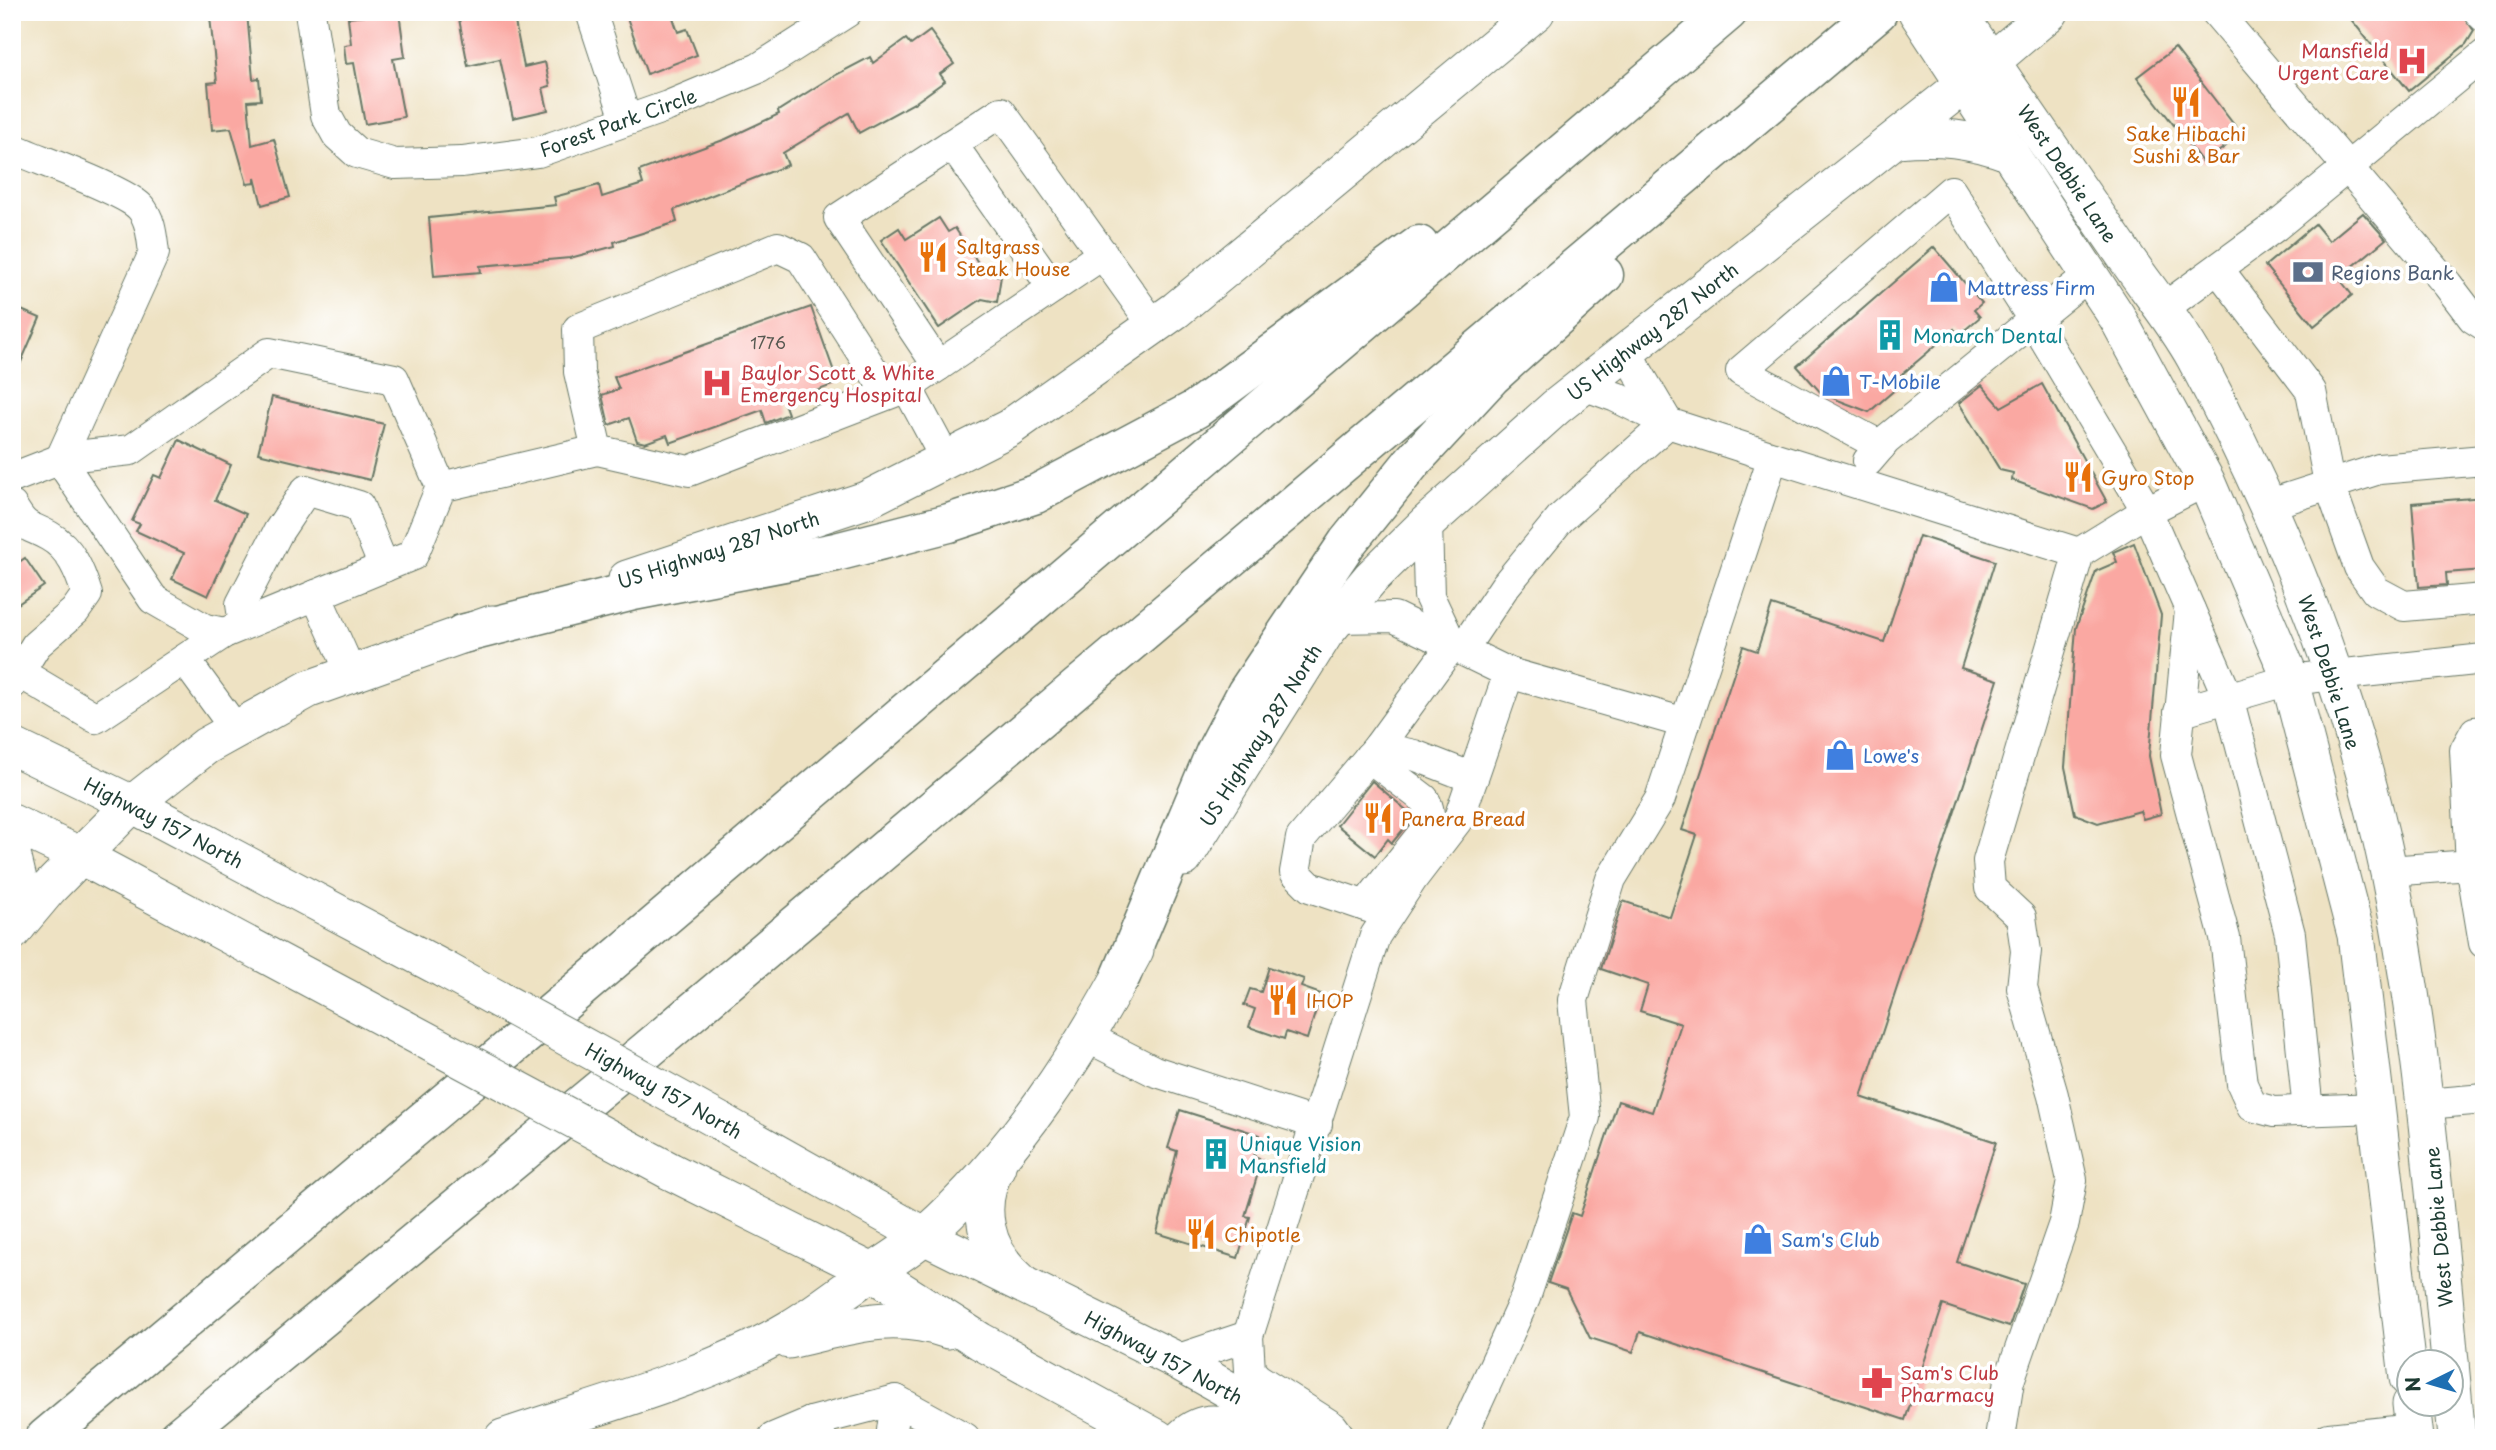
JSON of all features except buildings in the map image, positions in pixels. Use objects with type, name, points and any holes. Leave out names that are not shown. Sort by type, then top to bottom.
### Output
[{"type":"highway","points":[[45,1438],[561,1005],[1728,12]]},
{"type":"highway","points":[[177,1438],[667,1034],[1878,12]]},
{"type":"highway","points":[[1121,976],[1221,740],[1246,693],[1346,543],[1413,461],[1491,377],[1751,143],[1785,89]]},
{"type":"highway","points":[[462,634],[633,592],[836,552],[949,523],[1036,494],[1196,409],[1527,166],[1610,113]]},
{"type":"main road","name":"US Highway 287 North","points":[[15,928],[132,804],[198,752],[309,689],[462,634],[866,500],[1009,428],[1154,326],[1536,12]]},
{"type":"main road","points":[[1917,12],[1979,72]]},
{"type":"main road","points":[[1957,12],[1979,72]]},
{"type":"main road","name":"US Highway 287 North","points":[[503,1438],[712,1366],[751,1348],[790,1329],[924,1236],[1004,1153],[1029,1123],[1087,1037],[1191,844],[1337,618],[1370,579],[1479,474],[1583,385],[1896,139],[2050,12]]},
{"type":"main road","name":"West Debbie Lane","points":[[1979,72],[2010,153],[2117,317],[2206,481],[2289,680],[2356,935],[2405,1348]]},
{"type":"main road","name":"West Debbie Lane","points":[[1979,72],[2193,355],[2267,505],[2321,632],[2388,871],[2410,993],[2426,1104],[2449,1348]]},
{"type":"main road","points":[[1896,139],[1955,137],[2010,153]]},
{"type":"main road","name":"Highway 157 North","points":[[12,747],[132,804],[445,970],[924,1236],[1176,1360],[1313,1438]]},
{"type":"main road","points":[[72,775],[120,775],[167,766],[198,752]]},
{"type":"main road","points":[[12,823],[81,856],[670,1171],[872,1272],[980,1341],[1157,1438]]},
{"type":"main road","points":[[12,854],[22,892],[15,928]]},
{"type":"main road","points":[[2376,1108],[2426,1104]]},
{"type":"main road","points":[[1004,1153],[989,1180],[984,1210],[987,1231],[989,1241],[1005,1267],[1028,1287]]},
{"type":"main road","points":[[751,1348],[866,1320],[925,1322],[980,1341]]},
{"type":"main road","name":"West Debbie Lane","points":[[2455,1418],[2457,1438]]},
{"type":"main road","points":[[1182,1438],[1195,1426],[1224,1423],[1252,1438]]},
{"type":"street","name":"Forest Park Circle","points":[[310,12],[326,115],[337,135],[357,153],[395,164],[462,162],[538,152],[626,118],[668,106],[759,68],[847,12]]},
{"type":"street","points":[[591,12],[626,118]]},
{"type":"street","points":[[2216,12],[2473,318],[2484,325]]},
{"type":"street","points":[[2479,12],[2484,17]]},
{"type":"street","points":[[2161,310],[2219,270],[2484,55]]},
{"type":"street","points":[[937,366],[839,218],[1001,112],[1154,326]]},
{"type":"street","points":[[952,144],[1053,288]]},
{"type":"street","points":[[12,148],[122,195],[141,208],[151,230],[154,253],[60,460]]},
{"type":"street","points":[[1881,446],[1741,371],[1951,191],[2034,321],[2147,511],[2228,697],[2290,934],[2308,1111]]},
{"type":"street","points":[[597,450],[579,373],[578,329],[778,247],[801,258],[946,460]]},
{"type":"street","points":[[441,487],[597,450],[689,471],[897,391],[1103,254]]},
{"type":"street","points":[[2219,270],[2311,391],[2329,483],[2360,567],[2376,591],[2404,606],[2484,599]]},
{"type":"street","points":[[1851,479],[1881,446],[2089,275]]},
{"type":"street","points":[[1626,352],[1668,423]]},
{"type":"street","points":[[12,478],[60,460],[131,450],[269,353],[394,379],[441,487],[413,555],[234,628],[96,718],[14,674],[36,645],[75,611],[87,594],[78,566],[51,537],[23,525],[12,506]]},
{"type":"street","points":[[1583,385],[1616,397],[1668,423],[2079,553]]},
{"type":"street","points":[[1377,910],[1310,887],[1295,872],[1301,838],[1374,752],[1560,519],[1668,423]]},
{"type":"street","points":[[1461,1438],[1525,1298],[1585,1117],[1573,1000],[1611,879],[1660,799],[1773,457]]},
{"type":"street","points":[[60,460],[153,599],[205,629],[234,628]]},
{"type":"street","points":[[2267,505],[2379,469],[2484,460]]},
{"type":"street","points":[[2000,1438],[2009,1381],[2064,1223],[2073,1180],[2053,1095],[2022,988],[2026,951],[2021,918],[1990,888],[1988,861],[2079,553],[2147,511],[2206,481]]},
{"type":"street","points":[[234,628],[241,604],[278,532],[306,490],[359,506],[384,567]]},
{"type":"street","points":[[1427,523],[1429,596],[1457,648]]},
{"type":"street","points":[[316,595],[351,673]]},
{"type":"street","points":[[2190,606],[2176,755],[2225,938],[2242,1084],[2252,1106],[2274,1112],[2376,1108]]},
{"type":"street","points":[[1337,618],[1394,617],[1509,673],[1685,723]]},
{"type":"street","points":[[2179,712],[2289,680],[2484,659]]},
{"type":"street","points":[[185,660],[236,730]]},
{"type":"street","points":[[1377,910],[1459,818],[1509,673]]},
{"type":"street","points":[[2484,731],[2475,732],[2465,750],[2484,943]]},
{"type":"street","points":[[1374,752],[1414,755],[1473,778]]},
{"type":"street","points":[[1341,1438],[1333,1427],[1258,1380],[1250,1371],[1248,1336],[1375,936],[1377,910],[1427,828],[1429,819],[1429,809],[1424,799],[1374,752]]},
{"type":"street","points":[[2388,871],[2477,884]]},
{"type":"street","points":[[1087,1037],[1154,1070],[1317,1124]]},
{"type":"street","points":[[2426,1104],[2484,1099]]},
{"type":"street","points":[[1176,1360],[1248,1336]]},
{"type":"street","points":[[891,1438],[896,1400]]},
{"type":"street","points":[[773,1438],[816,1430],[896,1400],[965,1438]]},
{"type":"street","points":[[2329,1438],[2413,1424]]},
{"type":"place","name":"Mansfield Urgent Care","points":[[2412,61]]},
{"type":"place","name":"Sake Hibachi Sushi & Bar","points":[[2186,102]]},
{"type":"place","name":"Saltgrass Steak House","points":[[933,257]]},
{"type":"place","name":"Regions Bank","points":[[2308,272]]},
{"type":"place","name":"Mattress Firm","points":[[1944,287]]},
{"type":"place","name":"Monarch Dental","points":[[1890,335]]},
{"type":"place","name":"T-Mobile","points":[[1836,381]]},
{"type":"place","name":"Baylor Scott & White Emergency Hospital","points":[[717,383]]},
{"type":"place","name":"Gyro Stop","points":[[2078,477]]},
{"type":"place","name":"Lowe's","points":[[1840,755]]},
{"type":"place","name":"Panera Bread","points":[[1378,818]]},
{"type":"place","name":"IHOP","points":[[1283,1000]]},
{"type":"place","name":"Unique Vision Mansfield","points":[[1216,1154]]},
{"type":"place","name":"Chipotle","points":[[1201,1234]]},
{"type":"place","name":"Sam's Club","points":[[1758,1239]]},
{"type":"place","name":"Sam's Club Pharmacy","points":[[1877,1383]]}]
